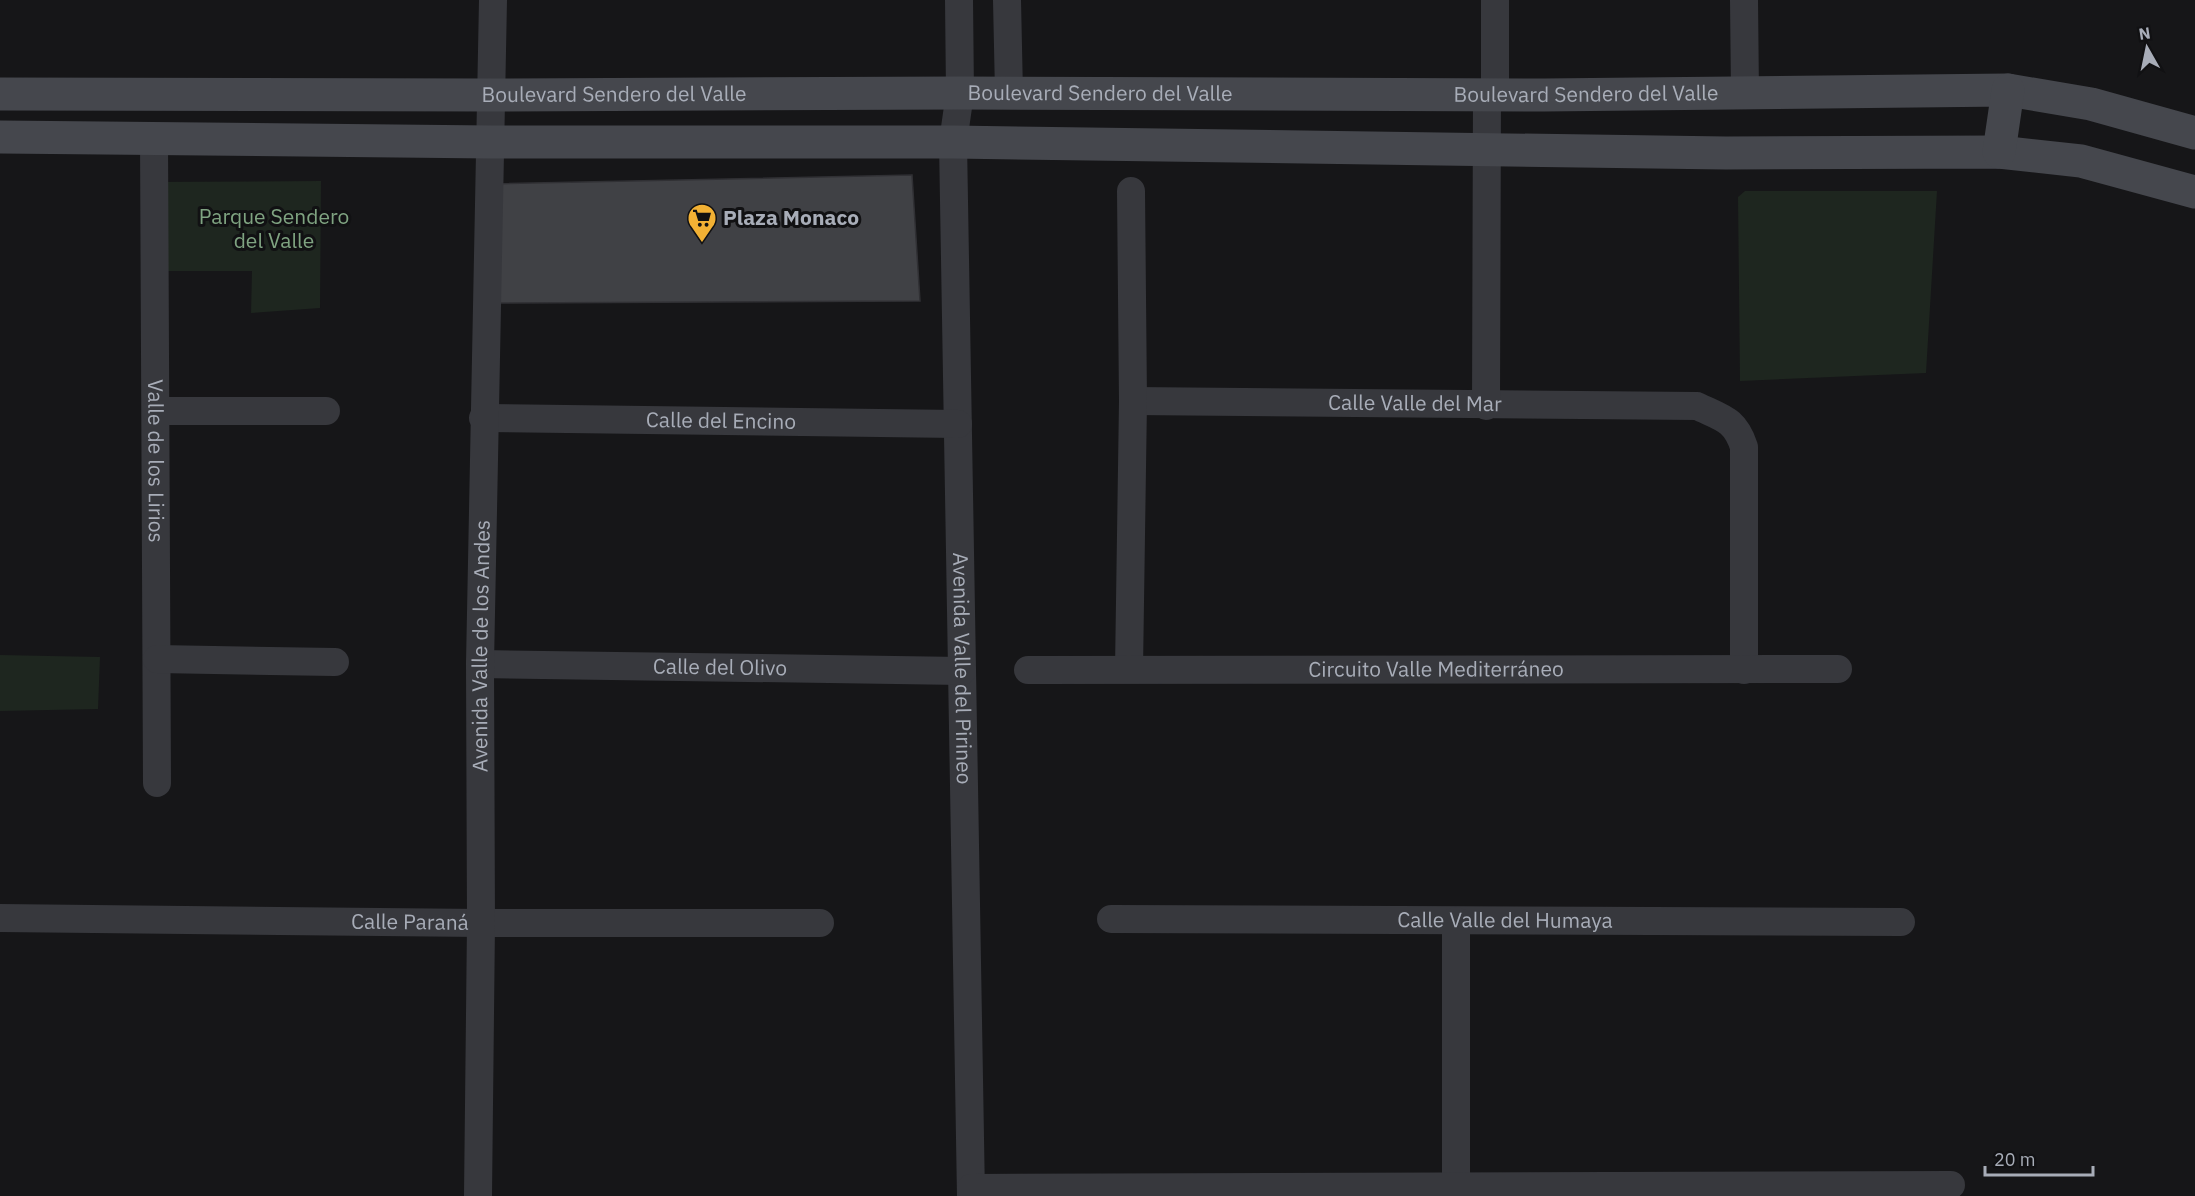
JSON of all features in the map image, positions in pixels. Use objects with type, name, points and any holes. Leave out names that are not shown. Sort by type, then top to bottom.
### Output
[{"type":"street","name":"Avenida Valle de los Andes","points":[[478,1196],[483,418],[493,0]]},
{"type":"street","name":"Avenida Valle del Pirineo","points":[[959,0],[960,93],[953,142],[971,1192]]},
{"type":"street","points":[[1007,0],[1009,93]]},
{"type":"street","points":[[1486,405],[1487,150],[1495,0]]},
{"type":"street","points":[[1744,0],[1745,93]]},
{"type":"street","name":"Boulevard Sendero del Valle","points":[[0,93],[491,95],[1745,93],[2008,90],[2091,104],[2195,133]]},
{"type":"street","points":[[2000,152],[2008,90]]},
{"type":"street","points":[[0,137],[953,142],[1726,153],[2000,152],[2081,161],[2195,192]]},
{"type":"street","name":"Valle de los Lirios","points":[[154,139],[158,783]]},
{"type":"street","points":[[1129,669],[1133,401],[1131,191]]},
{"type":"street","name":"Calle Valle del Mar","points":[[1133,401],[1697,406],[1726,419],[1739,431],[1744,447],[1744,670]]},
{"type":"street","points":[[156,411],[326,411]]},
{"type":"street","name":"Calle del Encino","points":[[483,418],[958,424]]},
{"type":"street","points":[[157,659],[335,662]]},
{"type":"street","name":"Calle del Olivo","points":[[480,664],[962,671]]},
{"type":"street","name":"Circuito Valle Mediterráneo","points":[[1028,670],[1838,669]]},
{"type":"street","name":"Calle Paraná","points":[[0,918],[820,922]]},
{"type":"street","name":"Calle Valle del Humaya","points":[[1111,919],[1901,922]]},
{"type":"street","points":[[1456,921],[1456,1191]]},
{"type":"street","points":[[971,1192],[1696,1191],[1951,1185]]},
{"type":"green space","name":"Parque Sendero del Valle","points":[[321,181],[320,308],[251,313],[252,271],[155,271],[150,182]]},
{"type":"green space","points":[[1745,191],[1937,191],[1926,373],[1740,381],[1738,197]]},
{"type":"green space","points":[[0,655],[100,657],[98,709],[0,711]]},
{"type":"building","name":"Plaza Monaco","points":[[912,175],[920,301],[487,303],[490,184]]},
{"type":"place","name":"Plaza Monaco","points":[[702,244]]}]
